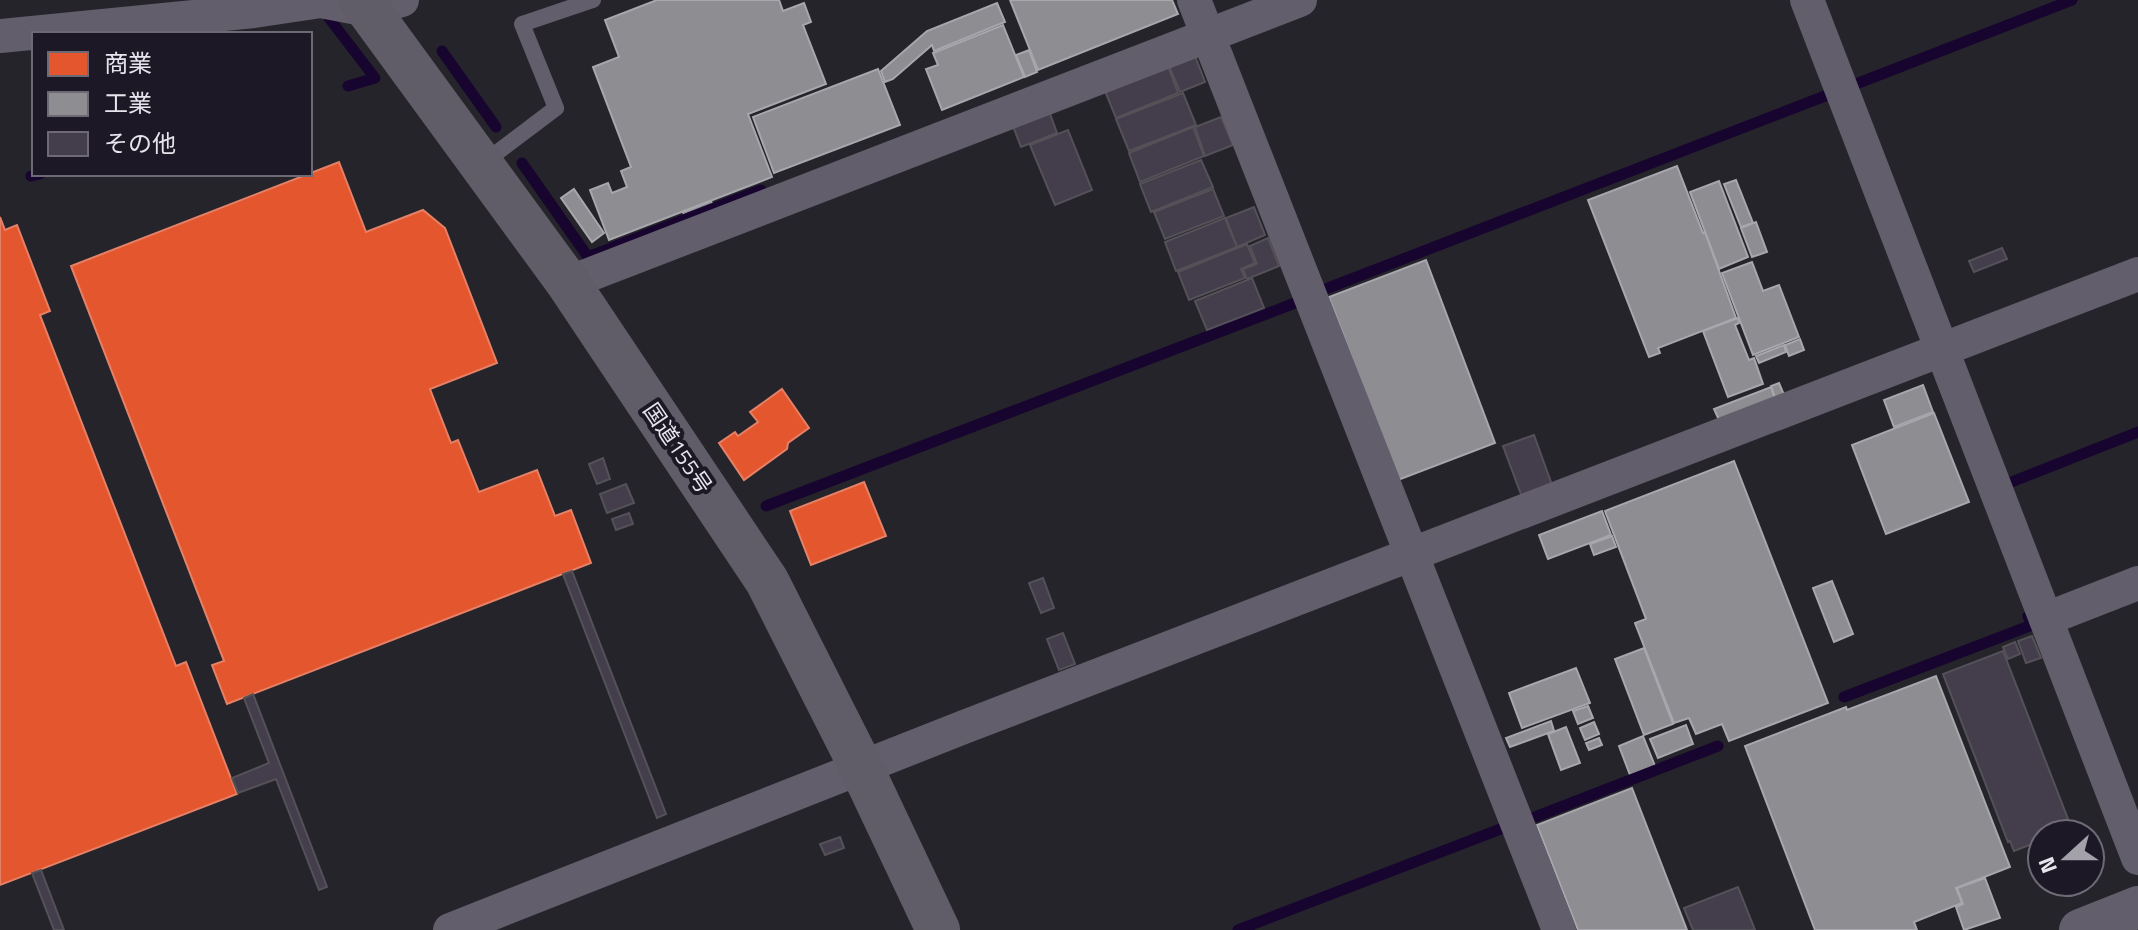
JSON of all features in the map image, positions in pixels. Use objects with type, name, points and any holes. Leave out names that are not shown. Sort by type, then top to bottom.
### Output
[{"type":"highway","name":"国道155号","points":[[377,3],[481,165],[568,283],[767,581],[861,767],[938,930]]},
{"type":"street","points":[[1194,0],[1559,930]]},
{"type":"street","points":[[568,283],[1300,0]]},
{"type":"street","points":[[1807,0],[2138,858]]},
{"type":"street","points":[[41,32],[254,11],[321,1],[377,3]]},
{"type":"street","points":[[0,36],[32,33]]},
{"type":"street","points":[[450,930],[861,767],[2138,274]]},
{"type":"street","points":[[2046,619],[2138,583]]},
{"type":"street","points":[[2080,930],[2138,907]]},
{"type":"lane","points":[[481,165],[556,108],[522,24],[593,0]]},
{"type":"building: 商業","points":[[339,162],[366,232],[423,210],[445,228],[497,363],[430,389],[451,443],[458,440],[479,492],[537,470],[555,516],[571,510],[591,563],[227,704],[212,665],[224,661],[71,266],[303,176],[312,176],[312,172]]},
{"type":"building: 商業","points":[[0,217],[5,230],[17,225],[50,311],[40,315],[176,666],[186,662],[237,794],[0,885]]},
{"type":"building: 商業","points":[[782,389],[809,428],[788,443],[787,449],[744,480],[719,443],[735,432],[738,436],[758,422],[750,412]]},
{"type":"building: 商業","points":[[864,482],[886,536],[811,565],[790,511]]},
{"type":"building: 工業","points":[[657,0],[779,0],[783,11],[804,3],[811,22],[803,25],[826,84],[748,114],[772,177],[609,240],[590,190],[608,183],[612,193],[627,187],[621,171],[631,167],[593,67],[619,57],[605,20]]},
{"type":"building: 工業","points":[[1010,0],[1172,0],[1178,14],[1038,70]]},
{"type":"building: 工業","points":[[997,3],[1005,22],[934,51],[932,45],[893,79],[885,82],[881,71],[927,31]]},
{"type":"building: 工業","points":[[1003,25],[1024,77],[942,110],[926,69],[938,65],[933,53]]},
{"type":"building: 工業","points":[[1029,50],[1037,72],[1025,77],[1016,55]]},
{"type":"building: 工業","points":[[878,69],[900,125],[774,173],[753,117]]},
{"type":"building: 工業","points":[[1677,166],[1736,318],[1658,348],[1660,353],[1649,357],[1588,200]]},
{"type":"building: 工業","points":[[1736,180],[1753,223],[1741,227],[1724,184]]},
{"type":"building: 工業","points":[[1719,181],[1748,257],[1719,269],[1690,192]]},
{"type":"building: 工業","points":[[574,189],[604,233],[592,242],[561,198]]},
{"type":"building: 工業","points":[[711,201],[713,206],[685,217],[683,212]]},
{"type":"building: 工業","points":[[1756,222],[1767,252],[1752,257],[1741,228]]},
{"type":"building: 工業","points":[[1426,260],[1495,443],[1398,480],[1329,297]]},
{"type":"building: 工業","points":[[1752,262],[1763,291],[1779,285],[1799,337],[1753,355],[1722,273]]},
{"type":"building: 工業","points":[[1738,318],[1739,323],[1735,325],[1749,360],[1754,358],[1763,384],[1728,397],[1703,331]]},
{"type":"building: 工業","points":[[1800,339],[1804,350],[1789,356],[1785,345]]},
{"type":"building: 工業","points":[[1784,345],[1786,352],[1759,363],[1756,356]]},
{"type":"building: 工業","points":[[1779,383],[1784,395],[1775,398],[1771,386]]},
{"type":"building: 工業","points":[[1923,385],[1933,412],[1894,427],[1884,400]]},
{"type":"building: 工業","points":[[1771,387],[1775,399],[1719,420],[1714,409]]},
{"type":"building: 工業","points":[[1934,413],[1969,502],[1886,534],[1852,445]]},
{"type":"building: 工業","points":[[1734,461],[1828,703],[1729,741],[1722,724],[1696,734],[1689,718],[1674,723],[1635,623],[1646,619],[1605,511]]},
{"type":"building: 工業","points":[[1602,511],[1611,535],[1548,559],[1539,535]]},
{"type":"building: 工業","points":[[1612,536],[1616,547],[1594,555],[1590,544]]},
{"type":"building: 工業","points":[[1832,581],[1853,634],[1834,642],[1813,588]]},
{"type":"building: 工業","points":[[1644,648],[1673,724],[1644,735],[1615,659]]},
{"type":"building: 工業","points":[[1576,668],[1590,703],[1522,728],[1509,693]]},
{"type":"building: 工業","points":[[1936,676],[2010,867],[1956,888],[1962,903],[1914,922],[1917,930],[1815,930],[1745,746]]},
{"type":"building: 工業","points":[[1588,706],[1593,718],[1578,724],[1573,711]]},
{"type":"building: 工業","points":[[1551,721],[1554,731],[1510,747],[1506,738]]},
{"type":"building: 工業","points":[[1594,722],[1599,734],[1585,740],[1580,728]]},
{"type":"building: 工業","points":[[1686,725],[1693,744],[1658,758],[1650,739]]},
{"type":"building: 工業","points":[[1566,727],[1580,763],[1561,770],[1548,734]]},
{"type":"building: 工業","points":[[1643,736],[1655,766],[1630,775],[1619,746]]},
{"type":"building: 工業","points":[[1599,738],[1602,745],[1589,750],[1586,743]]},
{"type":"building: 工業","points":[[1632,788],[1687,930],[1578,930],[1537,825]]},
{"type":"building: 工業","points":[[1985,878],[2000,918],[1964,930],[1956,907],[1963,904],[1957,888]]},
{"type":"building: その他","points":[[1195,56],[1205,82],[1180,92],[1169,66]]},
{"type":"building: その他","points":[[1168,66],[1178,93],[1116,118],[1105,91]]},
{"type":"building: その他","points":[[1183,93],[1196,125],[1129,151],[1116,119]]},
{"type":"building: その他","points":[[1049,111],[1057,133],[1021,147],[1013,126]]},
{"type":"building: その他","points":[[1221,117],[1233,145],[1205,156],[1195,127]]},
{"type":"building: その他","points":[[1193,127],[1204,156],[1140,182],[1129,153]]},
{"type":"building: その他","points":[[1068,130],[1092,190],[1055,205],[1030,145]]},
{"type":"building: その他","points":[[1201,160],[1213,187],[1151,212],[1140,184]]},
{"type":"building: その他","points":[[1213,189],[1224,216],[1165,239],[1154,212]]},
{"type":"building: その他","points":[[1254,207],[1265,235],[1237,247],[1226,218]]},
{"type":"building: その他","points":[[1225,218],[1237,247],[1176,271],[1165,242]]},
{"type":"building: その他","points":[[1268,238],[1279,266],[1247,279],[1243,269],[1257,264],[1250,246]]},
{"type":"building: その他","points":[[1247,244],[1255,263],[1241,269],[1245,278],[1189,300],[1178,272]]},
{"type":"building: その他","points":[[2002,248],[2007,259],[1974,272],[1969,261]]},
{"type":"building: その他","points":[[1252,278],[1264,308],[1207,330],[1195,301]]},
{"type":"building: その他","points":[[1534,435],[1552,485],[1522,497],[1503,446]]},
{"type":"building: その他","points":[[603,458],[610,479],[597,484],[589,464]]},
{"type":"building: その他","points":[[626,484],[634,503],[607,513],[600,494]]},
{"type":"building: その他","points":[[629,513],[633,524],[616,530],[612,519]]},
{"type":"building: その他","points":[[572,571],[666,814],[657,818],[563,574]]},
{"type":"building: その他","points":[[1043,578],[1054,608],[1041,613],[1029,583]]},
{"type":"building: その他","points":[[1063,633],[1075,664],[1059,670],[1047,639]]},
{"type":"building: その他","points":[[2032,636],[2041,658],[2026,663],[2018,641]]},
{"type":"building: その他","points":[[2015,642],[2020,654],[2008,659],[2003,647]]},
{"type":"building: その他","points":[[2003,651],[2068,818],[2026,818],[2026,846],[2014,851],[2008,842],[1943,674]]},
{"type":"building: その他","points":[[253,694],[327,887],[319,890],[276,779],[238,793],[232,778],[269,763],[244,698]]},
{"type":"building: その他","points":[[840,837],[844,848],[825,855],[820,844]]},
{"type":"building: その他","points":[[41,870],[64,930],[54,930],[32,873]]},
{"type":"building: その他","points":[[1738,887],[1755,930],[1693,930],[1684,908]]},
{"type":"waterway","points":[[1856,84],[2072,0]]},
{"type":"waterway","points":[[329,18],[375,78],[348,86]]},
{"type":"waterway","points":[[442,51],[496,127]]},
{"type":"waterway","points":[[1328,288],[1825,96]]},
{"type":"waterway","points":[[522,163],[588,257],[761,190]]},
{"type":"waterway","points":[[766,506],[1300,301]]},
{"type":"waterway","points":[[2009,483],[2138,432]]},
{"type":"waterway","points":[[1844,697],[2032,625],[2028,616]]},
{"type":"waterway","points":[[1535,817],[1718,746]]},
{"type":"waterway","points":[[1238,930],[1503,828]]}]
